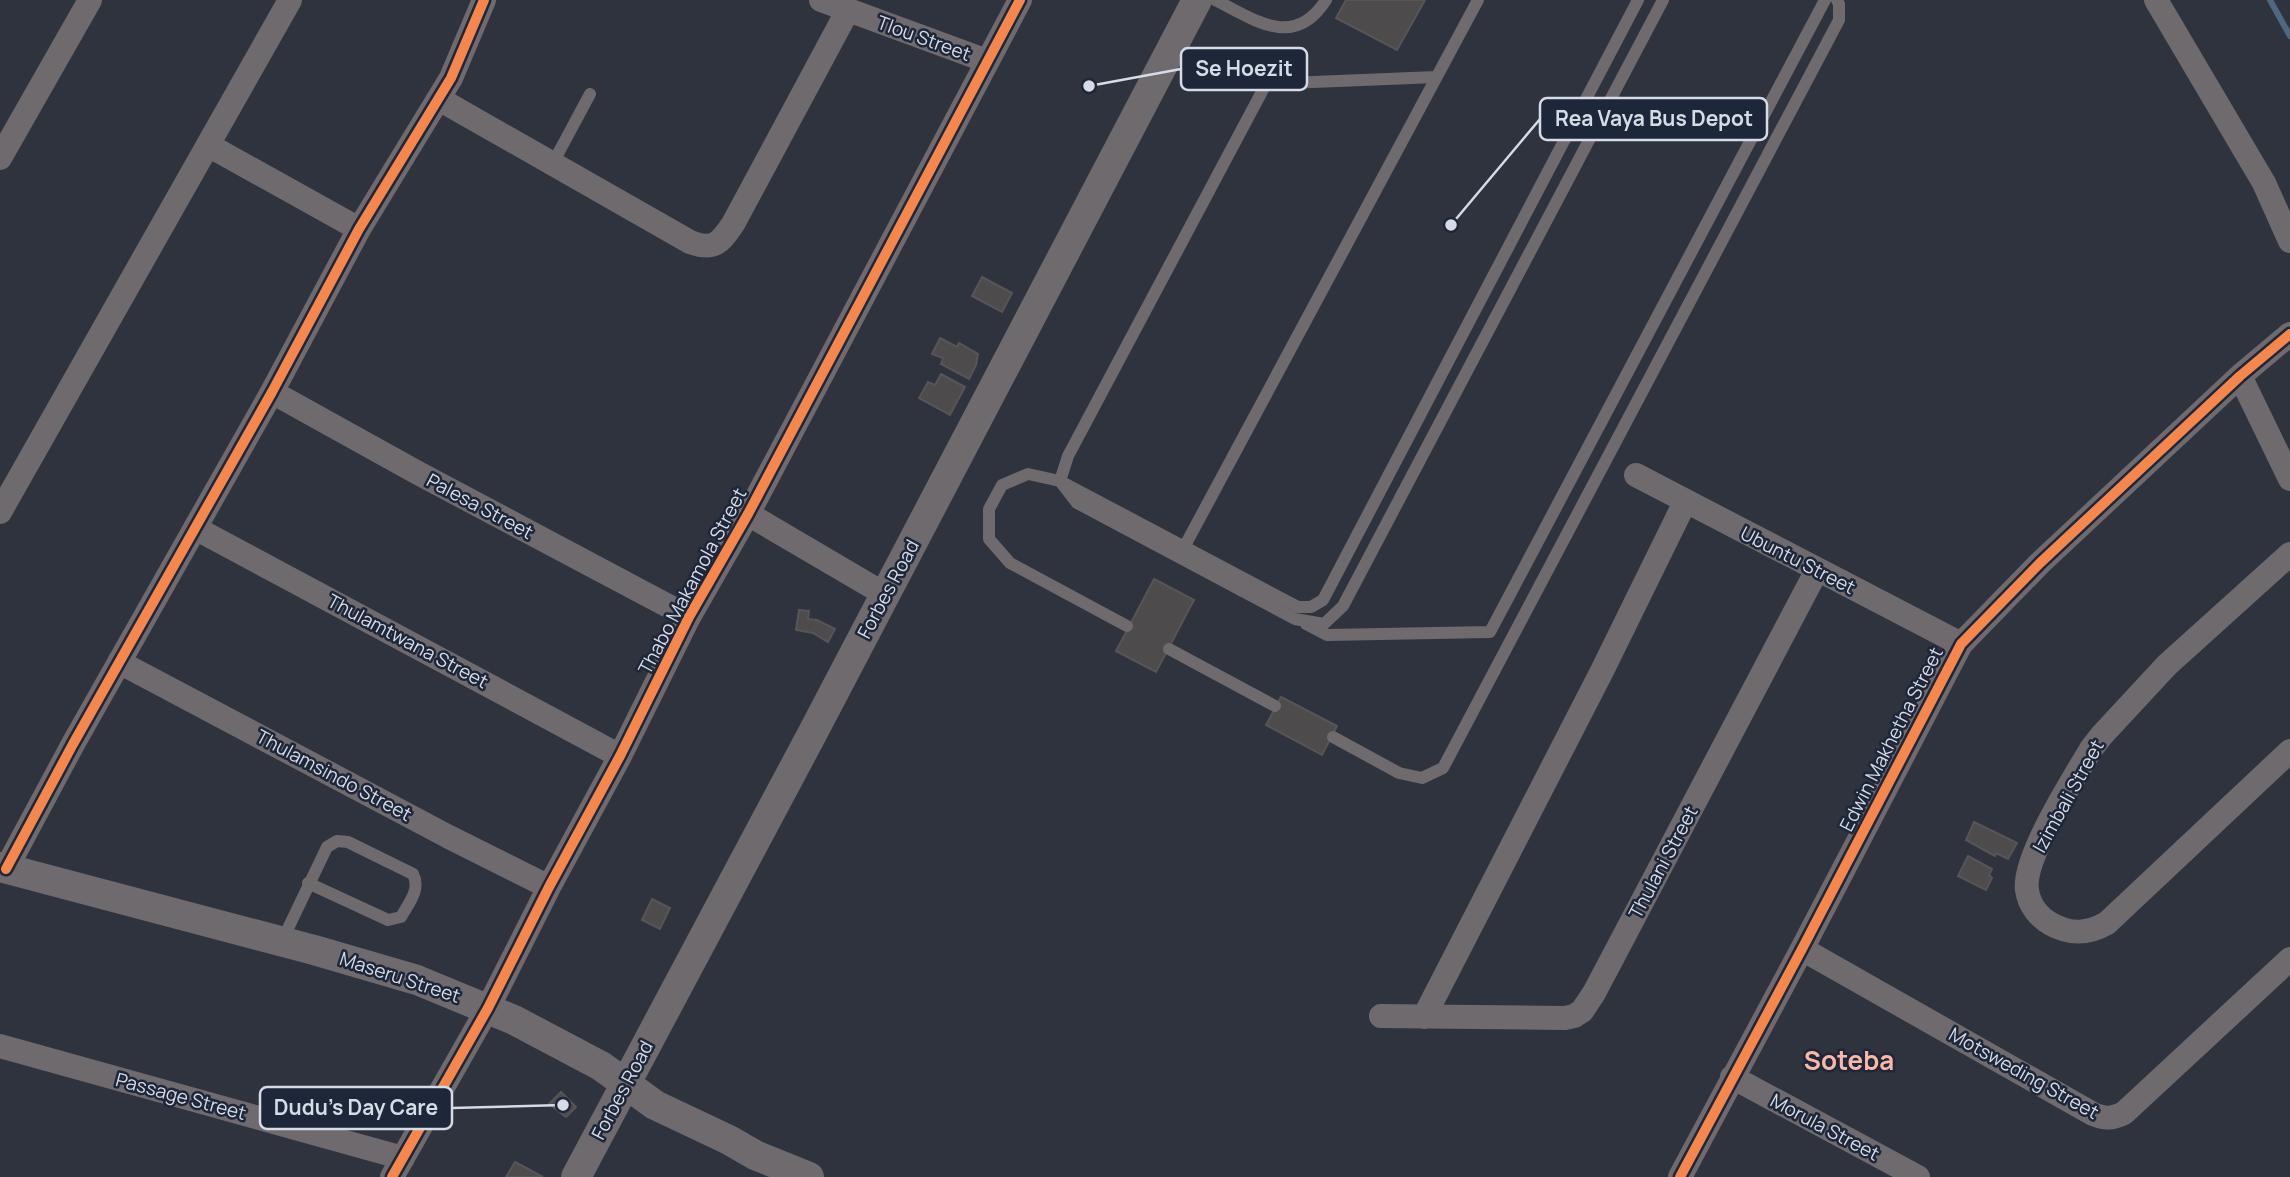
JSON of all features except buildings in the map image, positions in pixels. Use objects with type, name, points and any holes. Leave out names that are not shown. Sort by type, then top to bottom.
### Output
[{"type":"street","points":[[0,158],[90,0]]},
{"type":"street","points":[[0,512],[290,0]]},
{"type":"street","points":[[3,868],[272,392],[359,229],[451,78],[484,0]]},
{"type":"street","name":"Tlou Street","points":[[821,0],[987,61]]},
{"type":"street","name":"Thabo Makamola Street","points":[[397,1167],[488,1008],[549,887],[620,756],[689,617],[748,514],[1020,0]]},
{"type":"street","name":"Forbes Road","points":[[576,1177],[886,595],[1198,0]]},
{"type":"street","points":[[2156,0],[2264,183],[2290,241]]},
{"type":"street","points":[[439,99],[690,242],[713,246],[722,240],[733,224],[848,10]]},
{"type":"street","points":[[208,145],[359,229]]},
{"type":"street","name":"Edwin Makhetha Street","points":[[1680,1177],[1961,644],[2040,563],[2240,376],[2290,334]]},
{"type":"street","points":[[2240,376],[2290,480]]},
{"type":"street","name":"Palesa Street","points":[[272,392],[689,617]]},
{"type":"street","name":"Ubuntu Street","points":[[1636,475],[1961,644]]},
{"type":"street","points":[[1424,1017],[1602,671],[1685,502]]},
{"type":"street","points":[[748,514],[886,595]]},
{"type":"street","name":"Thulamtwana Street","points":[[195,528],[620,756]]},
{"type":"street","name":"Izimbali Street","points":[[2290,554],[2168,665],[2096,742],[2040,841],[2029,868],[2027,891],[2036,912],[2052,925],[2072,932],[2088,932],[2107,923],[2290,751]]},
{"type":"street","name":"Thulani Street","points":[[1381,1016],[1554,1019],[1569,1018],[1582,1011],[1601,981],[1817,570]]},
{"type":"street","name":"Thulamsindo Street","points":[[120,662],[549,887]]},
{"type":"street","name":"Maseru Street","points":[[3,868],[282,941],[417,980],[488,1008],[601,1066],[655,1105],[755,1155],[809,1177]]},
{"type":"street","name":"Motsweding Street","points":[[1802,949],[2093,1114],[2107,1118],[2124,1112],[2290,959]]},
{"type":"street","name":"Passage Street","points":[[0,1046],[397,1167]]},
{"type":"street","name":"Morula Street","points":[[1732,1077],[1918,1177]]},
{"type":"lane","points":[[1215,0],[1265,25],[1284,29],[1308,21],[1326,0]]},
{"type":"lane","points":[[1182,551],[1478,0]]},
{"type":"lane","points":[[1127,626],[1010,563],[989,539],[989,509],[1002,485],[1028,474],[1060,481],[1077,503],[1297,607],[1311,607],[1323,600],[1638,0]]},
{"type":"lane","points":[[1295,619],[1324,624],[1343,606],[1663,0]]},
{"type":"lane","points":[[1182,551],[1295,619],[1327,635],[1490,632],[1825,0]]},
{"type":"lane","points":[[1333,737],[1399,773],[1422,778],[1443,768],[1839,20],[1837,0]]},
{"type":"lane","points":[[1060,481],[1068,456],[1266,84],[1436,77]]},
{"type":"lane","points":[[553,163],[590,94]]},
{"type":"lane","points":[[1170,649],[1275,706]]},
{"type":"lane","points":[[282,941],[308,883],[327,847],[337,841],[348,842],[413,873],[417,881],[416,890],[401,917],[388,920],[308,883]]},
{"type":"waterway","points":[[2270,0],[2290,36]]},
{"type":"cycle path","points":[[6,869],[73,744],[272,392],[359,229],[451,78],[484,0]]},
{"type":"cycle path","points":[[392,1177],[488,1008],[549,887],[620,756],[689,617],[748,514],[1020,0]]},
{"type":"cycle path","points":[[1680,1177],[1961,644],[2040,563],[2240,376],[2290,334]]},
{"type":"place","name":"Se Hoezit","points":[[1089,86]]},
{"type":"place","name":"Rea Vaya Bus Depot","points":[[1451,225]]},
{"type":"place","name":"Dudu's Day Care","points":[[563,1105]]},
{"type":"district","name":"Soteba","points":[[1849,1060]]}]
